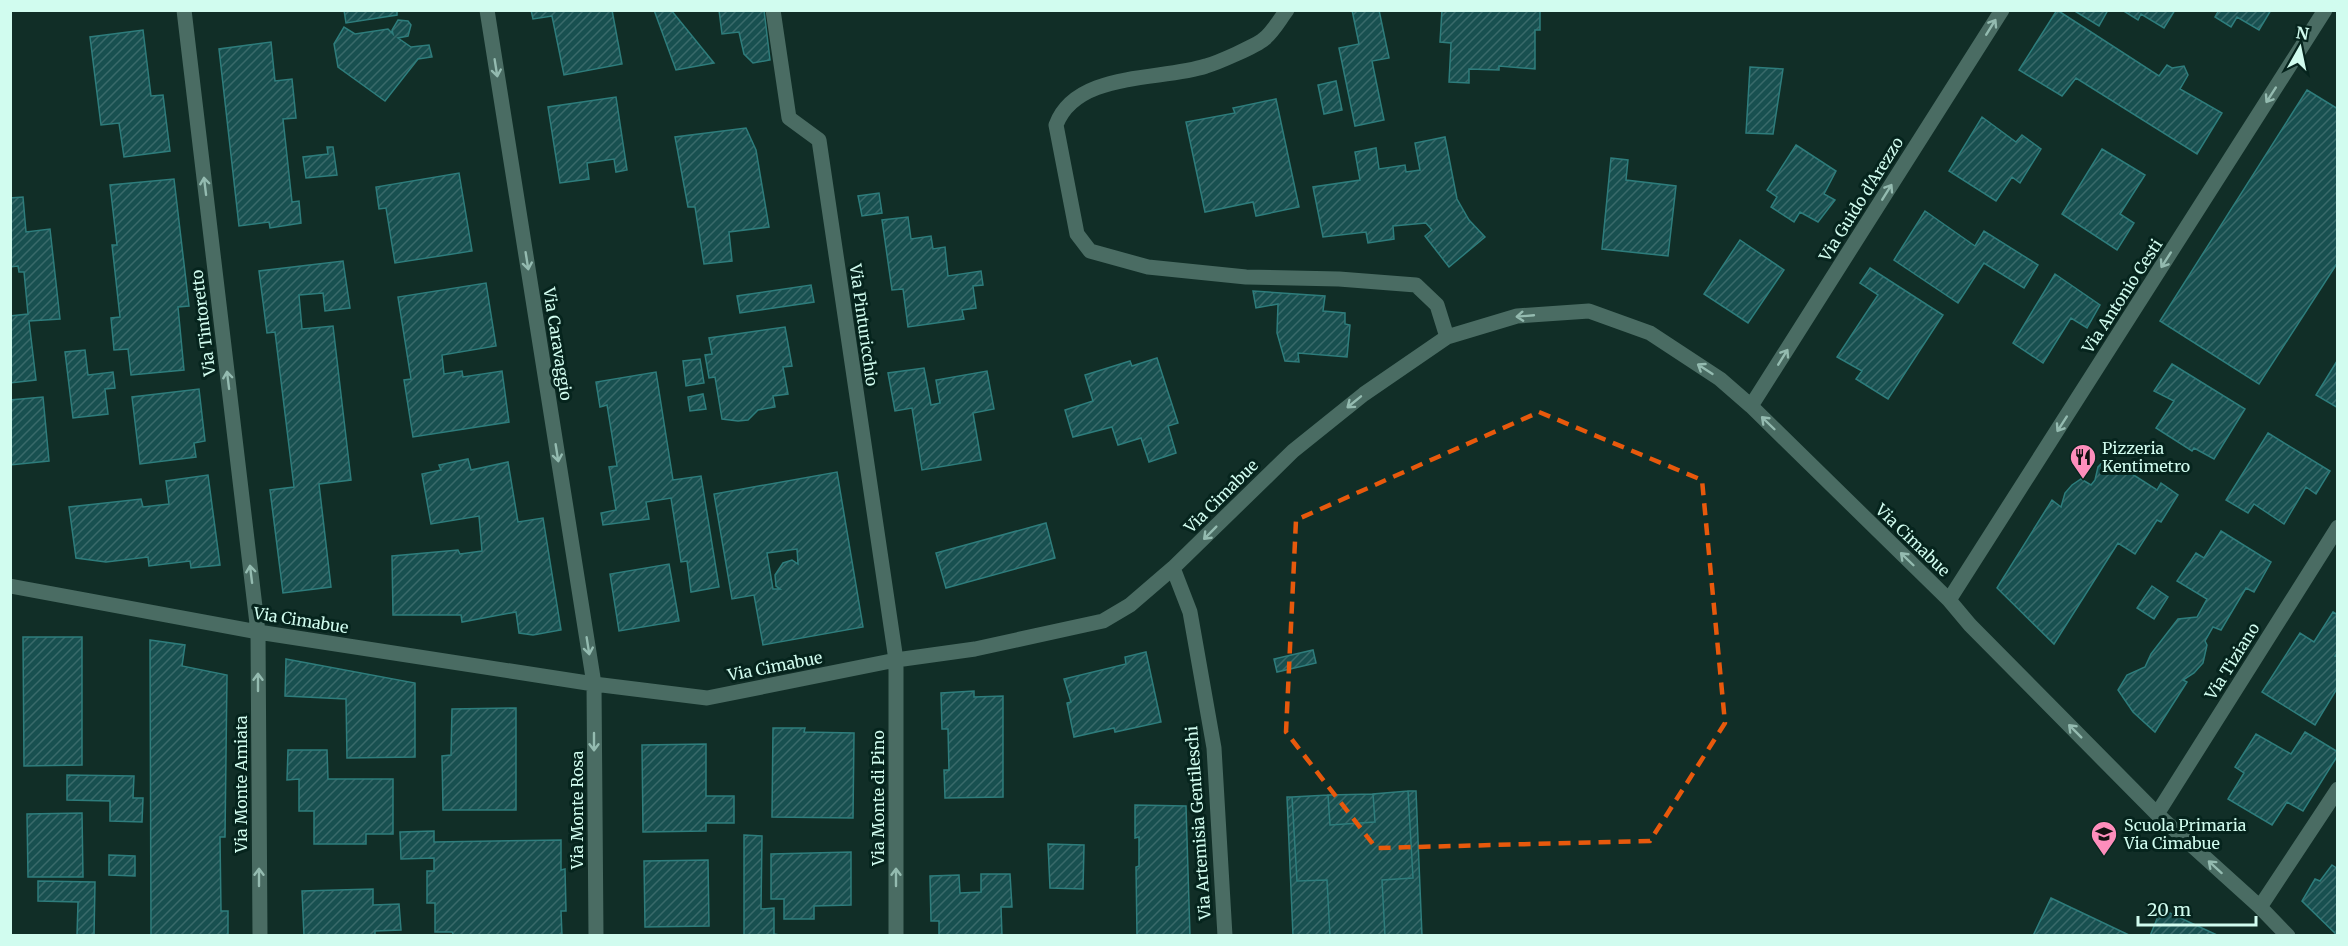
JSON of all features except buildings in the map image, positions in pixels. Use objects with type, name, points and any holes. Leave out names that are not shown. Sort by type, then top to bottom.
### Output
[{"type":"street","name":"Via Tintoretto","points":[[184,10],[258,632]]},
{"type":"street","name":"Via Caravaggio","points":[[487,10],[594,684]]},
{"type":"street","name":"Via Pinturicchio","points":[[773,10],[789,118],[819,140],[896,660]]},
{"type":"street","points":[[1287,10],[1264,40],[1206,66],[1120,81],[1083,93],[1061,110],[1056,126],[1077,234],[1090,251],[1148,267],[1246,277],[1339,279],[1416,285],[1437,305],[1447,337]]},
{"type":"street","name":"Via Guido d'Arezzo","points":[[1751,406],[2002,10]]},
{"type":"street","name":"Via Antonio Cesti","points":[[1949,600],[2325,10]]},
{"type":"street","name":"Via Cimabue","points":[[10,586],[258,632],[594,684],[707,698],[896,660],[975,649],[1103,621],[1130,605],[1173,568],[1293,451],[1364,394],[1447,337],[1517,316],[1589,311],[1650,333],[1720,379],[1751,406],[1949,600],[1970,625],[2157,814],[2260,907],[2288,936]]},
{"type":"street","name":"Via Tiziano","points":[[2157,814],[2337,527]]},
{"type":"street","name":"Via Artemisia Gentileschi","points":[[1173,568],[1190,612],[1214,748],[1225,936]]},
{"type":"street","name":"Via Monte Amiata","points":[[258,632],[260,936]]},
{"type":"street","name":"Via Monte di Pino","points":[[896,660],[896,936]]},
{"type":"street","name":"Via Monte Rosa","points":[[594,684],[596,936]]},
{"type":"street","points":[[2260,907],[2337,789]]},
{"type":"highlighted area","points":[[1539,412],[1702,480],[1725,723],[1650,841],[1376,848],[1286,732],[1296,520]]},
{"type":"place","name":"Pizzeria Kentimetro","points":[[2083,480]]},
{"type":"place","name":"Scuola Primaria Via Cimabue","points":[[2104,857]]}]
